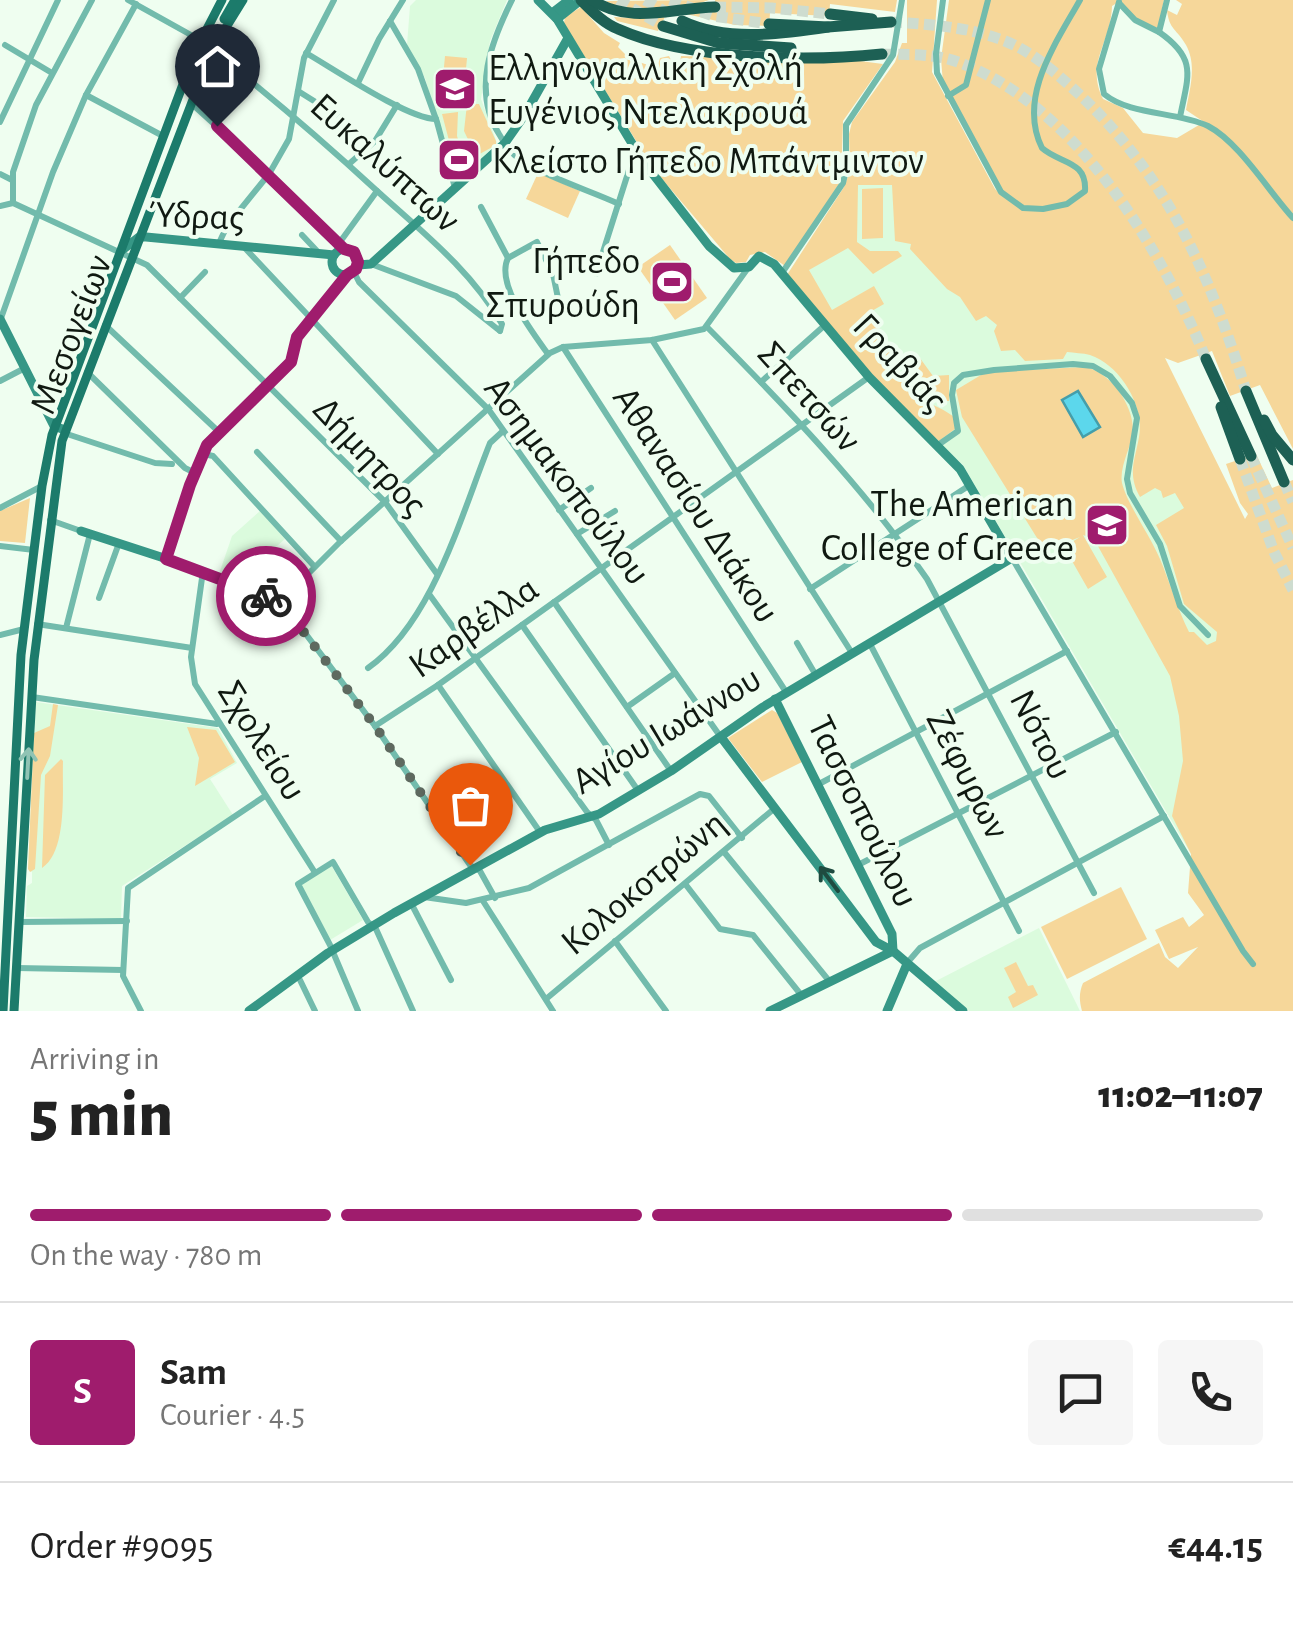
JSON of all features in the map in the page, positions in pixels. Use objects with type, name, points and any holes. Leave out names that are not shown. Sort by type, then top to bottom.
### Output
[{"type":"highway","points":[[581,0],[618,30],[672,46],[762,55],[882,54],[719,43],[662,26]]},
{"type":"highway","points":[[592,0],[606,10],[628,15],[714,7]]},
{"type":"highway","points":[[682,21],[708,30],[738,33],[790,32],[829,20]]},
{"type":"highway","points":[[770,24],[829,20],[892,22]]},
{"type":"highway","points":[[1206,359],[1220,406],[1246,457]]},
{"type":"highway","points":[[1284,482],[1246,391],[1272,435],[1293,460]]},
{"type":"main road","name":"Μεσογείων","points":[[2,1011],[24,629],[42,486],[121,251],[200,40],[222,0]]},
{"type":"main road","points":[[212,50],[235,0]]},
{"type":"main road","name":"Μεσογείων","points":[[14,1011],[31,696],[61,430],[212,50],[243,0]]},
{"type":"street","points":[[0,122],[58,0]]},
{"type":"street","points":[[0,206],[13,203],[12,180],[36,105],[92,0]]},
{"type":"street","points":[[144,8],[148,0]]},
{"type":"street","points":[[219,243],[289,139],[306,53],[334,0]]},
{"type":"street","points":[[358,83],[402,0]]},
{"type":"street","points":[[512,0],[492,42],[485,91],[487,112],[515,157],[619,204]]},
{"type":"street","points":[[538,0],[554,16],[635,149],[708,246],[734,268],[749,267]]},
{"type":"street","points":[[554,16],[569,0]]},
{"type":"street","points":[[554,16],[581,0]]},
{"type":"street","points":[[281,602],[314,566],[548,354],[563,347],[652,340],[708,326],[756,258],[762,256],[782,274],[845,178],[846,126],[896,49],[902,0]]},
{"type":"street","points":[[944,0],[936,60],[940,80],[994,182],[1012,202],[1029,210],[1078,198],[1085,191],[1084,174],[1073,163],[1042,148],[1034,111],[1043,70],[1080,0]]},
{"type":"street","points":[[948,96],[966,85],[988,0]]},
{"type":"street","points":[[1158,32],[1167,0]]},
{"type":"street","points":[[1118,1],[1135,20],[1178,46],[1187,61],[1180,118]]},
{"type":"street","points":[[1118,1],[1099,69],[1104,94],[1118,102],[1207,126],[1224,136],[1293,218]]},
{"type":"street","points":[[172,464],[155,464],[61,430],[0,320],[86,95],[132,2],[200,40]]},
{"type":"street","points":[[390,21],[418,69],[455,188]]},
{"type":"street","points":[[377,191],[339,249],[334,269],[353,271],[371,264],[504,144],[568,38]]},
{"type":"street","points":[[5,45],[52,73]]},
{"type":"street","name":"Ευκαλύπτων","points":[[212,50],[295,115],[461,267],[495,311],[502,324],[500,330],[456,296],[371,264]]},
{"type":"street","points":[[306,53],[398,105],[436,119]]},
{"type":"street","points":[[298,91],[346,120]]},
{"type":"street","points":[[86,95],[164,136]]},
{"type":"street","points":[[166,559],[202,454],[219,432],[291,362],[297,337],[353,271],[356,255],[339,249],[269,174],[191,103]]},
{"type":"street","points":[[349,164],[374,140],[398,105]]},
{"type":"street","points":[[596,274],[635,149]]},
{"type":"street","points":[[0,174],[12,180]]},
{"type":"street","name":"Δήμητρος","points":[[13,203],[147,265],[385,502],[437,574]]},
{"type":"street","points":[[481,207],[508,258]]},
{"type":"street","points":[[302,235],[319,252]]},
{"type":"street","name":"Ύδρας","points":[[121,251],[139,236],[319,252],[339,249]]},
{"type":"street","points":[[548,354],[506,283],[504,268],[508,258],[537,242],[553,274],[559,303]]},
{"type":"street","points":[[242,245],[438,454]]},
{"type":"street","name":"Ασημακοπούλου","points":[[353,271],[359,282],[504,430],[721,737]]},
{"type":"street","points":[[180,298],[206,272]]},
{"type":"street","name":"Γραβιάς","points":[[782,274],[869,378],[938,445],[970,485],[1254,964]]},
{"type":"street","points":[[761,382],[825,324]]},
{"type":"street","points":[[105,325],[219,432]]},
{"type":"street","name":"Σπετσών","points":[[708,326],[896,533],[940,600]]},
{"type":"street","points":[[652,340],[852,653]]},
{"type":"street","name":"Αθανασίου Διάκου","points":[[563,347],[786,692]]},
{"type":"street","points":[[938,445],[958,431],[952,395],[958,378],[1014,368],[1073,364],[1102,370],[1122,389],[1136,412],[1126,479],[1130,493],[1160,544],[1180,606],[1208,635]]},
{"type":"street","points":[[0,381],[25,368]]},
{"type":"street","points":[[87,372],[195,474]]},
{"type":"street","name":"Καρβέλλα","points":[[375,726],[869,378]]},
{"type":"street","points":[[368,668],[391,652],[428,594],[490,443],[504,430]]},
{"type":"street","points":[[256,452],[341,541]]},
{"type":"street","points":[[202,454],[213,456],[314,566]]},
{"type":"street","points":[[810,589],[970,485]]},
{"type":"street","points":[[0,508],[42,486]]},
{"type":"street","points":[[559,510],[591,488]]},
{"type":"street","points":[[577,534],[615,510]]},
{"type":"street","points":[[50,520],[203,571],[281,602],[375,726],[495,898]]},
{"type":"street","points":[[66,628],[86,532]]},
{"type":"street","points":[[99,598],[119,543]]},
{"type":"street","points":[[0,546],[35,550]]},
{"type":"street","name":"Αγίου Ιωάννου","points":[[249,1011],[265,1007],[332,950],[372,926],[540,832],[592,816],[671,771],[786,692],[1012,558]]},
{"type":"street","name":"Σχολείου","points":[[203,571],[192,648],[194,684],[314,871]]},
{"type":"street","points":[[428,594],[609,844]]},
{"type":"street","name":"Νότου","points":[[940,600],[1094,893]]},
{"type":"street","points":[[554,602],[671,771]]},
{"type":"street","points":[[37,624],[192,648]]},
{"type":"street","points":[[522,625],[637,788]]},
{"type":"street","points":[[0,635],[24,629]]},
{"type":"street","name":"Ζέφυρων","points":[[869,642],[1019,930]]},
{"type":"street","points":[[797,643],[814,672]]},
{"type":"street","points":[[819,784],[1067,651]]},
{"type":"street","points":[[627,708],[676,674]]},
{"type":"street","points":[[438,685],[540,832]]},
{"type":"street","points":[[31,696],[219,724]]},
{"type":"street","name":"Τασσοπούλου","points":[[776,699],[892,934],[893,951]]},
{"type":"street","points":[[858,864],[1116,732]]},
{"type":"street","points":[[721,737],[876,942],[893,951],[964,1011]]},
{"type":"street","points":[[422,897],[466,903],[529,888],[705,794],[742,838]]},
{"type":"street","points":[[141,1011],[125,983],[123,970],[128,888],[265,796]]},
{"type":"street","name":"Κολοκοτρώνη","points":[[546,999],[776,808]]},
{"type":"street","points":[[887,1011],[907,964],[920,948],[1164,816]]},
{"type":"street","points":[[724,852],[830,982]]},
{"type":"street","points":[[358,1011],[298,884],[314,871],[336,863],[413,1011]]},
{"type":"street","points":[[686,885],[720,929],[753,935],[802,996]]},
{"type":"street","points":[[484,901],[553,1011]]},
{"type":"street","points":[[411,903],[451,980]]},
{"type":"street","points":[[19,922],[126,921]]},
{"type":"street","points":[[616,941],[666,1011]]},
{"type":"street","points":[[770,1011],[893,951]]},
{"type":"street","points":[[17,968],[123,970]]},
{"type":"street","points":[[300,980],[314,1011]]},
{"type":"shaded area","name":"Ελληνογαλλική Σχολή Ευγένιος Ντελακρουά","points":[[416,0],[507,0],[490,41],[481,99],[497,143],[459,180],[455,180],[425,78],[407,45],[410,6]]},
{"type":"shaded area","points":[[709,0],[674,12],[633,18],[666,15],[658,31],[617,21],[614,17],[632,18],[606,1]]},
{"type":"shaded area","points":[[715,0],[897,0],[895,12],[830,4],[829,16],[770,13],[769,26],[735,25],[686,14],[715,8]]},
{"type":"shaded area","points":[[907,0],[937,0],[932,72],[995,189],[1006,199],[943,83],[941,59],[949,0],[1164,0],[1158,27],[1153,30],[1131,18],[1120,1],[1112,6],[1098,63],[1098,86],[1103,99],[1123,108],[1143,133],[1177,138],[1204,122],[1186,110],[1191,60],[1167,10],[1177,15],[1182,4],[1176,0],[1293,0],[1293,449],[1260,385],[1230,396],[1212,351],[1178,363],[1165,358],[1245,519],[1248,514],[1226,464],[1256,454],[1272,488],[1293,480],[1293,1011],[1082,1011],[1083,983],[1159,943],[1165,957],[1178,968],[1198,947],[1169,959],[1155,930],[1183,917],[1189,927],[1204,915],[1188,893],[1191,854],[1172,816],[1183,761],[1179,716],[1170,676],[1094,539],[1083,535],[1107,577],[1088,589],[1064,547],[1080,537],[1047,550],[1042,546],[962,417],[956,390],[986,372],[1084,367],[1111,382],[1132,420],[1122,483],[1160,559],[1189,632],[1207,645],[1216,641],[1217,632],[1184,604],[1167,546],[1156,525],[1184,508],[1175,493],[1163,498],[1155,488],[1140,497],[1136,489],[1133,467],[1140,425],[1128,388],[1111,368],[1090,355],[1067,352],[1063,359],[1025,361],[1015,350],[1001,351],[994,331],[997,325],[986,316],[976,321],[960,297],[947,289],[910,249],[911,244],[895,241],[892,185],[858,185],[857,242],[870,251],[898,251],[902,256],[873,274],[848,248],[809,270],[832,310],[874,286],[884,304],[870,312],[898,369],[921,398],[956,419],[955,429],[939,441],[918,422],[787,275],[844,187],[850,171],[852,122],[895,62],[902,43],[907,43]]},
{"type":"shaded area","points":[[581,7],[604,33],[620,43],[618,47],[630,59],[657,68],[660,58],[669,56],[672,62],[680,63],[681,56],[883,64],[843,121],[841,181],[785,266],[765,252],[750,255],[746,262],[730,259],[652,167],[564,23],[565,17]]},
{"type":"shaded area","points":[[445,56],[467,58],[463,101],[441,99]]},
{"type":"shaded area","points":[[467,104],[479,104],[496,141],[496,145],[476,156],[464,131]]},
{"type":"shaded area","points":[[458,112],[457,136],[467,168],[457,171],[442,114]]},
{"type":"shaded area","name":"The American College of Greece","points":[[880,171],[1132,382],[1269,643],[1191,854],[963,465],[916,421],[787,275],[845,187]]},
{"type":"shaded area","points":[[538,173],[580,191],[568,218],[526,199]]},
{"type":"shaded area","points":[[883,188],[883,238],[862,239],[862,189]]},
{"type":"shaded area","name":"Γήπεδο Σπυρούδη","points":[[670,245],[707,298],[675,320],[638,267]]},
{"type":"shaded area","points":[[917,354],[933,376],[949,375],[949,401],[934,398],[919,384],[908,364]]},
{"type":"shaded area","points":[[30,498],[25,543],[0,541],[0,511]]},
{"type":"shaded area","points":[[260,511],[285,539],[256,564],[250,585],[219,574],[232,536]]},
{"type":"shaded area","points":[[36,702],[218,728],[237,763],[210,779],[233,815],[122,886],[121,919],[26,917],[27,886],[32,883],[32,872],[28,869]]},
{"type":"shaded area","points":[[53,704],[58,705],[50,756],[41,775],[35,869],[30,872],[34,733],[50,726]]},
{"type":"shaded area","points":[[772,710],[802,762],[762,782],[728,738]]},
{"type":"shaded area","points":[[187,727],[216,730],[235,762],[195,786],[199,758]]},
{"type":"shaded area","points":[[61,759],[60,834],[50,860],[42,868],[45,775]]},
{"type":"shaded area","points":[[331,865],[363,920],[330,940],[300,883]]},
{"type":"shaded area","points":[[1121,887],[1147,939],[1067,979],[1041,927]]},
{"type":"shaded area","points":[[1039,928],[1080,1011],[969,1011],[934,982]]},
{"type":"shaded area","points":[[1016,962],[1028,986],[1033,985],[1038,995],[1013,1008],[1008,997],[1016,992],[1004,968]]},
{"type":"water","points":[[1078,391],[1100,427],[1083,437],[1062,400]]},
{"type":"tunnel","points":[[618,0],[663,26]]},
{"type":"tunnel","points":[[645,0],[669,14]]},
{"type":"tunnel","points":[[670,0],[713,16],[769,24]]},
{"type":"tunnel","points":[[715,7],[830,14]]},
{"type":"tunnel","points":[[891,22],[963,29],[1015,46],[1053,71],[1111,126],[1138,160],[1183,231],[1217,308],[1246,391]]},
{"type":"tunnel","points":[[882,54],[930,56],[958,62],[1001,83],[1040,111],[1076,146],[1139,228],[1165,272],[1206,359]]},
{"type":"tunnel","points":[[1251,456],[1293,548]]},
{"type":"tunnel","points":[[1240,459],[1274,552],[1293,590]]},
{"type":"tunnel","points":[[1284,482],[1293,502]]},
{"type":"way so far","points":[[266,596],[281,602],[375,726],[470,865]]},
{"type":"place","name":"Ελληνογαλλική Σχολή Ευγένιος Ντελακρουά","points":[[455,89]]},
{"type":"place","name":"Κλείστο Γήπεδο Μπάντμιντον","points":[[459,160]]},
{"type":"place","name":"Γήπεδο Σπυρούδη","points":[[672,282]]},
{"type":"place","name":"The American College of Greece","points":[[1107,525]]},
{"type":"route","points":[[217,126],[344,249],[354,252],[358,262],[297,337],[291,362],[207,445],[166,559],[266,596]]}]
